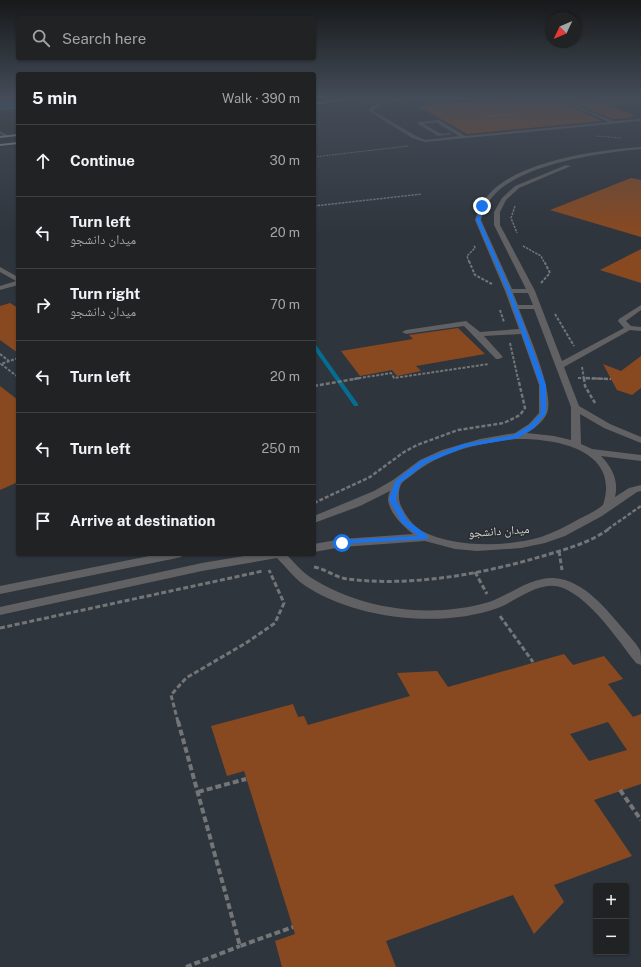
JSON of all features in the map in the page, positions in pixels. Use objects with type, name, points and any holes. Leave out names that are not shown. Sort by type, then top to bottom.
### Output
[{"type":"main road","points":[[0,145],[16,143]]},
{"type":"lane","points":[[516,436],[532,426],[543,413],[543,385],[515,306],[478,220],[482,206],[495,191],[513,179],[548,165],[598,153],[641,148]]},
{"type":"lane","points":[[576,446],[575,407],[531,291],[497,225],[496,212],[504,199],[517,187],[538,176],[588,161],[641,152]]},
{"type":"lane","points":[[0,269],[16,280]]},
{"type":"lane","points":[[0,288],[16,282]]},
{"type":"lane","points":[[509,291],[531,291]]},
{"type":"lane","points":[[515,306],[537,307]]},
{"type":"lane","points":[[629,328],[622,321],[641,307]]},
{"type":"lane","points":[[406,332],[466,323],[499,357]]},
{"type":"lane","points":[[560,366],[629,328],[641,329]]},
{"type":"lane","points":[[478,334],[524,331]]},
{"type":"lane","points":[[575,407],[590,418],[612,429],[641,440]]},
{"type":"lane","points":[[316,519],[353,505],[397,482],[413,468],[439,455],[465,445],[516,436],[532,436],[576,446],[590,452],[641,458]]},
{"type":"lane","points":[[590,452],[601,463],[611,479],[613,488],[608,506]]},
{"type":"lane","name":"میدان دانشجو","points":[[397,482],[393,500],[405,522],[425,537],[450,545],[477,548],[530,544],[557,536],[597,514],[633,490],[641,488]]},
{"type":"lane","points":[[316,548],[342,543],[425,537]]},
{"type":"lane","points":[[0,590],[168,556]]},
{"type":"lane","points":[[0,611],[202,567],[267,556]]},
{"type":"lane","points":[[281,556],[305,579],[342,598],[393,612],[449,614],[493,605],[533,587],[555,582],[576,589],[597,610],[641,660]]},
{"type":"path","points":[[316,157],[421,143]]},
{"type":"path","points":[[316,206],[422,194]]},
{"type":"path","points":[[515,205],[511,218],[517,234]]},
{"type":"path","points":[[521,246],[540,256],[550,273],[538,285]]},
{"type":"path","points":[[553,310],[580,355],[585,386],[594,403],[599,408]]},
{"type":"path","points":[[0,354],[9,361]]},
{"type":"path","points":[[316,386],[391,373],[394,378],[492,364],[499,357]]},
{"type":"path","points":[[0,364],[16,359]]},
{"type":"path","points":[[0,364],[16,376]]},
{"type":"path","points":[[559,551],[563,585]]},
{"type":"path","points":[[0,628],[292,565]]},
{"type":"path","points":[[240,946],[172,695],[186,678],[246,643],[275,623],[284,603],[269,570]]},
{"type":"path","points":[[475,572],[493,605],[533,662]]},
{"type":"path","points":[[198,792],[246,779]]},
{"type":"path","points":[[620,790],[641,820]]},
{"type":"path","points":[[186,967],[293,927]]},
{"type":"shaded area","points":[[316,143],[641,143],[641,967],[0,967],[0,148],[16,146],[16,556],[316,556]]},
{"type":"building","points":[[631,178],[641,180],[641,237],[550,210]]},
{"type":"building","points":[[641,249],[641,283],[600,270]]},
{"type":"building","points":[[10,303],[16,307],[16,352],[0,340],[0,306]]},
{"type":"building","points":[[458,328],[485,354],[416,366],[421,371],[397,376],[392,370],[360,376],[341,351],[413,339],[409,335]]},
{"type":"building","points":[[641,356],[641,388],[632,395],[617,390],[603,364],[621,371]]},
{"type":"building","points":[[0,386],[16,398],[16,483],[0,490]]},
{"type":"building","points":[[564,654],[573,665],[604,656],[623,679],[608,684],[633,717],[641,714],[641,784],[594,800],[632,856],[554,885],[564,902],[534,934],[513,895],[386,941],[396,967],[282,967],[275,941],[295,934],[244,771],[227,776],[211,726],[293,704],[298,717],[304,716],[308,725],[410,696],[397,673],[437,671],[448,687]],"holes":[[[608,722],[627,750],[589,761],[570,734]]]},
{"type":"waterway","points":[[316,349],[356,405]]},
{"type":"route","points":[[342,543],[425,537],[405,522],[393,500],[397,482],[408,472],[439,455],[465,445],[516,436],[532,426],[543,413],[543,385],[509,291],[478,220],[482,206]]}]
